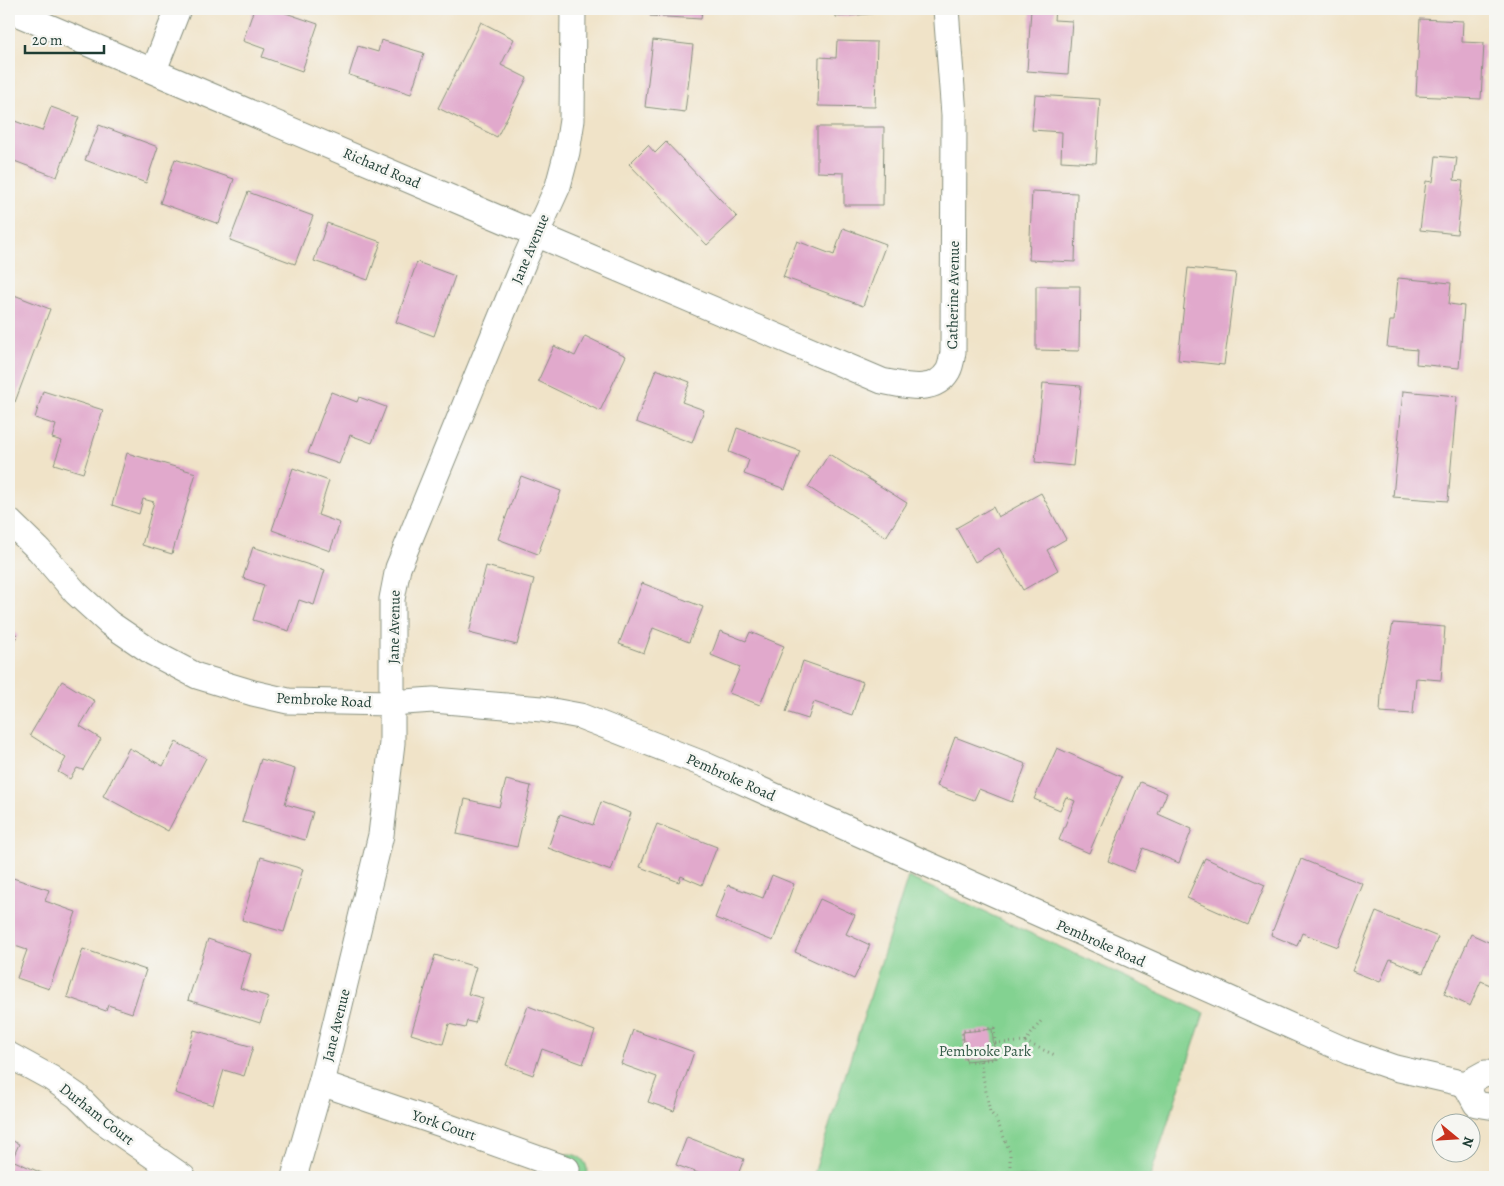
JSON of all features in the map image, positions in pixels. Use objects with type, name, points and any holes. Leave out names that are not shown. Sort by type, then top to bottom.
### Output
[{"type":"street","points":[[154,70],[178,9]]},
{"type":"street","name":"Jane Avenue","points":[[294,1177],[321,1084],[382,835],[392,743],[391,703],[394,665],[392,600],[398,568],[536,233],[558,186],[567,152],[572,120],[574,9]]},
{"type":"street","name":"Catherine Avenue","points":[[756,326],[882,382],[917,387],[936,384],[948,371],[953,352],[954,115],[946,9]]},
{"type":"street","name":"Richard Road","points":[[9,10],[756,326]]},
{"type":"street","name":"Pembroke Road","points":[[9,521],[39,550],[76,593],[109,623],[153,653],[197,676],[253,694],[288,701],[391,703],[433,700],[542,709],[580,716],[703,764],[1349,1052],[1395,1068],[1465,1084]]},
{"type":"street","name":"Durham Court","points":[[9,1055],[51,1078],[78,1096],[101,1120],[183,1177]]},
{"type":"street","points":[[1495,1074],[1485,1073],[1465,1084],[1476,1104],[1495,1107]]},
{"type":"street","name":"York Court","points":[[321,1084],[444,1124],[567,1169]]},
{"type":"path","points":[[1025,1042],[1042,1021]]},
{"type":"path","points":[[994,1028],[996,1043],[996,1059],[965,1062],[962,1031],[994,1028]]},
{"type":"path","points":[[996,1043],[1025,1042],[1055,1056]]},
{"type":"path","points":[[980,1061],[990,1112],[996,1119],[1010,1152],[1010,1177]]},
{"type":"green space","name":"Pembroke Park","points":[[908,877],[1204,1013],[1150,1177],[813,1177]]},
{"type":"green space","points":[[564,1155],[578,1156],[584,1161],[587,1168],[587,1177],[553,1177],[552,1172]]},
{"type":"building","points":[[254,9],[274,9],[318,24],[302,71],[262,57],[265,49],[243,41]]},
{"type":"building","points":[[651,9],[702,9],[701,19],[650,16]]},
{"type":"building","points":[[835,9],[878,9],[879,13],[836,17]]},
{"type":"building","points":[[1031,9],[1055,9],[1054,20],[1072,21],[1068,74],[1027,71]]},
{"type":"building","points":[[1420,19],[1463,21],[1462,42],[1484,43],[1481,99],[1416,96]]},
{"type":"building","points":[[481,22],[514,39],[501,65],[527,78],[497,137],[438,108]]},
{"type":"building","points":[[381,40],[424,53],[411,94],[349,75],[358,46],[378,52]]},
{"type":"building","points":[[653,40],[693,45],[685,112],[645,107]]},
{"type":"building","points":[[837,41],[877,42],[875,107],[818,106],[819,57],[836,58]]},
{"type":"building","points":[[1035,95],[1100,99],[1096,163],[1061,161],[1062,132],[1032,130]]},
{"type":"building","points":[[51,107],[79,117],[57,177],[9,159],[9,128],[12,120],[42,131]]},
{"type":"building","points":[[99,125],[158,147],[146,183],[85,160]]},
{"type":"building","points":[[817,127],[884,127],[883,205],[844,205],[844,173],[817,172]]},
{"type":"building","points":[[666,142],[737,217],[707,245],[629,164],[648,145],[655,153]]},
{"type":"building","points":[[1436,156],[1457,158],[1454,180],[1463,181],[1457,234],[1420,230],[1426,181],[1433,182]]},
{"type":"building","points":[[175,159],[234,179],[219,224],[160,203]]},
{"type":"building","points":[[1032,191],[1077,193],[1075,262],[1029,260]]},
{"type":"building","points":[[248,192],[313,216],[295,264],[230,240]]},
{"type":"building","points":[[327,223],[381,242],[368,280],[314,261]]},
{"type":"building","points":[[843,228],[886,244],[863,306],[783,277],[797,241],[834,255]]},
{"type":"building","points":[[417,262],[455,276],[434,336],[396,322]]},
{"type":"building","points":[[1188,268],[1236,273],[1224,365],[1178,360]]},
{"type":"building","points":[[1398,278],[1451,283],[1449,304],[1464,306],[1459,368],[1416,364],[1417,350],[1387,347],[1390,321],[1394,321]]},
{"type":"building","points":[[1036,286],[1080,286],[1079,351],[1036,350]]},
{"type":"building","points":[[9,293],[50,309],[15,402],[9,400]]},
{"type":"building","points":[[585,336],[626,356],[600,411],[538,381],[554,346],[575,356]]},
{"type":"building","points":[[656,369],[690,382],[682,402],[704,410],[692,443],[636,422]]},
{"type":"building","points":[[1043,383],[1081,386],[1073,466],[1035,462]]},
{"type":"building","points":[[43,391],[103,410],[83,473],[54,464],[62,441],[52,438],[56,425],[35,418]]},
{"type":"building","points":[[1403,391],[1457,396],[1448,501],[1393,497]]},
{"type":"building","points":[[331,392],[357,402],[359,397],[386,407],[372,443],[350,435],[339,464],[308,453]]},
{"type":"building","points":[[737,428],[800,451],[785,489],[744,474],[749,460],[729,452]]},
{"type":"building","points":[[127,453],[196,473],[172,554],[142,545],[154,502],[143,499],[139,514],[112,505]]},
{"type":"building","points":[[829,454],[907,503],[886,537],[808,487]]},
{"type":"building","points":[[293,468],[329,481],[318,515],[340,523],[330,551],[272,530]]},
{"type":"building","points":[[521,476],[561,491],[538,554],[498,539]]},
{"type":"building","points":[[1041,493],[1066,539],[1047,550],[1058,570],[1023,590],[999,548],[975,562],[956,528],[993,507],[998,517]]},
{"type":"building","points":[[253,547],[325,570],[314,605],[299,600],[289,631],[253,620],[264,585],[243,578]]},
{"type":"building","points":[[486,566],[534,579],[517,645],[469,633]]},
{"type":"building","points":[[642,583],[703,607],[689,642],[653,628],[644,653],[619,644]]},
{"type":"building","points":[[1393,623],[1445,627],[1441,680],[1416,678],[1413,714],[1380,712],[1382,678]]},
{"type":"building","points":[[9,627],[18,636],[9,646]]},
{"type":"building","points":[[720,631],[746,641],[750,632],[784,646],[760,705],[729,693],[740,667],[711,655]]},
{"type":"building","points":[[803,661],[863,682],[852,715],[814,702],[808,719],[786,712]]},
{"type":"building","points":[[62,681],[95,701],[80,726],[101,739],[83,770],[77,768],[70,779],[58,772],[66,758],[30,735]]},
{"type":"building","points":[[955,737],[1026,764],[1012,802],[979,789],[974,800],[937,786]]},
{"type":"building","points":[[176,742],[206,758],[168,831],[103,796],[129,748],[163,766]]},
{"type":"building","points":[[1057,748],[1122,777],[1089,853],[1059,840],[1075,801],[1066,797],[1060,810],[1034,799]]},
{"type":"building","points":[[261,759],[295,769],[285,804],[313,812],[305,840],[242,822]]},
{"type":"building","points":[[506,780],[531,786],[517,847],[457,834],[465,799],[499,807]]},
{"type":"building","points":[[1140,782],[1167,793],[1158,814],[1192,829],[1179,863],[1143,848],[1134,872],[1108,861]]},
{"type":"building","points":[[601,802],[631,813],[611,871],[548,848],[560,814],[593,825]]},
{"type":"building","points":[[657,824],[717,847],[702,885],[681,876],[679,882],[640,867]]},
{"type":"building","points":[[261,857],[303,869],[284,932],[242,920]]},
{"type":"building","points":[[1205,858],[1265,885],[1248,925],[1187,898]]},
{"type":"building","points":[[1301,859],[1363,884],[1338,947],[1302,933],[1297,946],[1271,935]]},
{"type":"building","points":[[772,875],[794,884],[773,941],[715,918],[728,885],[763,898]]},
{"type":"building","points":[[13,878],[49,890],[45,901],[76,912],[49,989],[17,978],[27,950],[9,944],[9,890]]},
{"type":"building","points":[[820,899],[855,915],[846,934],[870,945],[854,979],[795,952]]},
{"type":"building","points":[[1376,912],[1438,937],[1423,973],[1390,959],[1380,982],[1352,971]]},
{"type":"building","points":[[1471,934],[1495,945],[1495,987],[1481,981],[1470,1006],[1444,994]]},
{"type":"building","points":[[208,939],[251,954],[240,988],[269,997],[260,1023],[188,1000]]},
{"type":"building","points":[[83,949],[146,970],[132,1013],[108,1005],[106,1011],[67,997]]},
{"type":"building","points":[[435,955],[476,967],[468,994],[483,998],[475,1023],[467,1021],[465,1028],[449,1024],[443,1044],[411,1034]]},
{"type":"building","points":[[528,1006],[595,1031],[583,1064],[542,1049],[533,1075],[506,1065]]},
{"type":"building","points":[[992,1029],[995,1058],[966,1061],[963,1032]]},
{"type":"building","points":[[194,1030],[253,1047],[244,1076],[224,1070],[213,1105],[175,1093]]},
{"type":"building","points":[[633,1030],[694,1052],[674,1111],[648,1102],[657,1077],[621,1064]]},
{"type":"building","points":[[687,1137],[744,1159],[737,1177],[700,1177],[701,1174],[676,1165]]},
{"type":"building","points":[[9,1139],[19,1144],[12,1160],[44,1174],[43,1177],[9,1177]]}]
